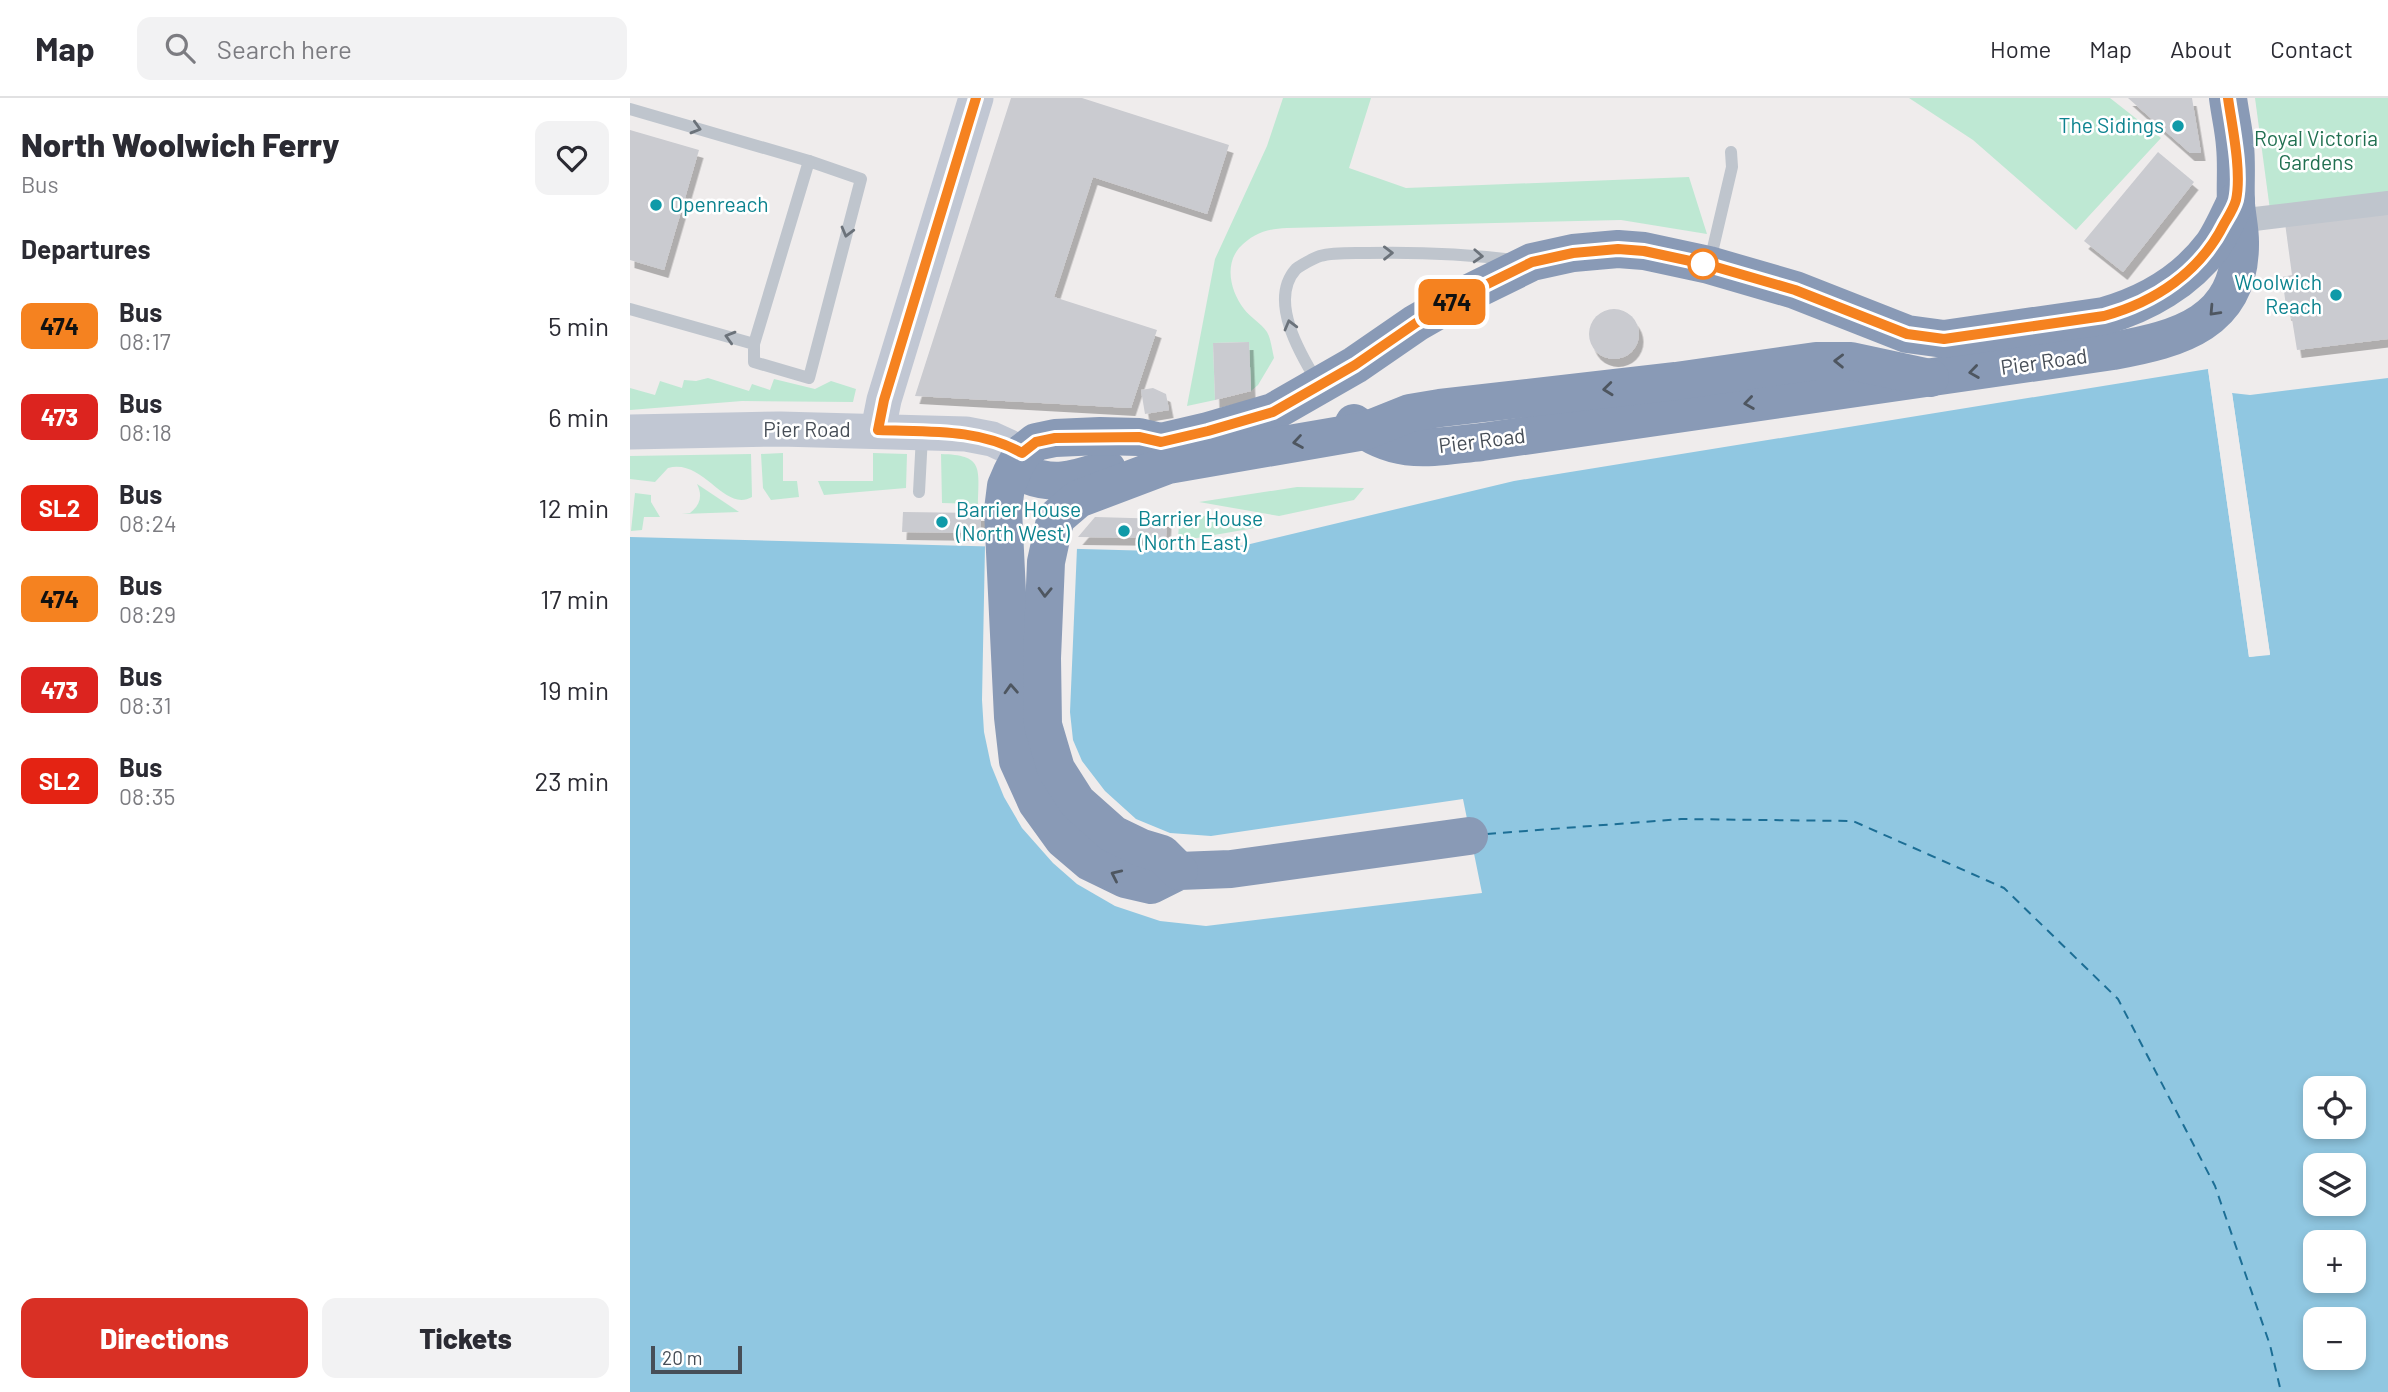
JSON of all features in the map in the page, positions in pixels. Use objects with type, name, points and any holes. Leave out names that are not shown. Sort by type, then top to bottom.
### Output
[{"type":"highway","name":"Pier Road","points":[[1321,386],[1341,412],[1365,431],[1391,443],[1412,448],[1482,442],[2156,343],[2192,330],[2219,307],[2235,277],[2240,241],[2235,145],[2228,98]]},
{"type":"highway","name":"Pier Road","points":[[1022,453],[1036,442],[1055,438],[1139,437],[1161,442],[1273,412],[1321,386],[1416,323],[1465,295],[1532,262],[1573,253],[1618,249],[1644,251],[1709,265],[1795,290],[1907,334],[1944,339],[2104,316],[2129,309],[2150,299],[2191,271],[2237,211]]},
{"type":"highway","points":[[1179,871],[1161,854],[1113,834],[1077,803],[1056,769],[1043,725],[1042,658],[1046,562],[1054,525],[1064,510],[1078,499],[1168,465],[1365,431]]},
{"type":"highway","points":[[1022,453],[1006,486],[1002,524],[1013,717],[1018,761],[1037,803],[1063,839],[1090,862],[1125,879],[1152,885],[1179,871],[1231,869],[1469,836]]},
{"type":"street","points":[[878,430],[884,400],[976,98]]},
{"type":"street","points":[[2237,211],[2388,203]]},
{"type":"street","name":"Pier Road","points":[[630,432],[779,429],[965,434],[992,439],[1022,453]]},
{"type":"lane","points":[[630,109],[809,161],[861,179],[809,378],[754,362],[754,344],[809,161]]},
{"type":"lane","points":[[1709,265],[1732,167],[1731,152]]},
{"type":"lane","points":[[1321,386],[1305,362],[1290,329],[1284,294],[1297,269],[1321,256],[1353,253],[1424,252],[1532,262]]},
{"type":"lane","points":[[630,309],[754,344]]},
{"type":"lane","points":[[919,492],[923,432]]},
{"type":"green space","points":[[1283,98],[1371,98],[1349,168],[1406,188],[1689,177],[1707,234],[1621,220],[1287,228],[1267,231],[1255,235],[1239,248],[1234,255],[1231,279],[1244,309],[1267,332],[1274,358],[1258,385],[1251,391],[1249,342],[1213,343],[1215,400],[1187,406],[1215,259],[1267,146]]},
{"type":"green space","points":[[1909,98],[2110,98],[2161,138],[2076,230],[1973,140]]},
{"type":"green space","name":"Royal Victoria Gardens","points":[[2255,98],[2388,98],[2388,195],[2270,210]]},
{"type":"green space","points":[[708,378],[749,391],[752,384],[770,390],[774,379],[815,389],[831,381],[856,389],[853,402],[742,401],[630,410],[630,388],[655,395],[660,381],[682,388],[684,380]]},
{"type":"green space","points":[[783,453],[783,481],[797,481],[799,497],[771,500],[763,488],[761,454]]},
{"type":"green space","points":[[873,453],[907,454],[906,488],[824,495],[818,481],[873,481]]},
{"type":"green space","points":[[751,454],[752,497],[742,500],[732,498],[703,477],[681,467],[668,468],[655,482],[630,479],[630,456]]},
{"type":"green space","points":[[941,454],[965,457],[976,466],[979,481],[978,504],[942,503]]},
{"type":"green space","points":[[697,484],[739,512],[682,514],[690,513],[698,503],[700,492]]},
{"type":"green space","points":[[1297,487],[1364,488],[1354,500],[1279,516],[1199,502]]},
{"type":"green space","points":[[635,493],[651,495],[651,502],[660,517],[644,517],[642,530],[631,531]]},
{"type":"green space","points":[[1207,515],[1266,526],[1197,538],[1178,538],[1179,525]]},
{"type":"water","points":[[2208,369],[2249,657],[2270,654],[2232,393],[2250,395],[2388,378],[2388,1392],[630,1392],[630,537],[1193,552],[1246,545],[1514,481]]},
{"type":"pier","points":[[2208,369],[2212,373],[2252,653],[2266,652],[2229,391],[2232,393],[2270,655],[2249,657]]},
{"type":"pier","points":[[985,546],[1077,548],[1070,712],[1073,740],[1082,761],[1105,791],[1136,819],[1170,833],[1211,836],[1463,799],[1482,893],[1206,926],[1160,921],[1115,906],[1077,884],[1053,863],[1022,828],[1004,797],[991,765],[984,732],[982,700]]},
{"type":"building","points":[[1011,98],[1082,98],[1229,145],[1207,214],[1093,177],[1054,297],[1157,330],[1131,408],[915,396]]},
{"type":"building","name":"The Sidings","points":[[2128,98],[2192,98],[2201,153],[2190,153]]},
{"type":"building","name":"Openreach","points":[[630,130],[699,150],[664,270],[630,260]]},
{"type":"building","points":[[2158,152],[2194,182],[2123,272],[2084,241]]},
{"type":"building","name":"Woolwich Reach","points":[[2388,210],[2388,339],[2297,350],[2291,313],[2287,313],[2282,277],[2292,275],[2285,223]]},
{"type":"building","points":[[1614,309],[1632,316],[1639,334],[1632,352],[1614,359],[1596,352],[1589,334],[1596,316]]},
{"type":"building","points":[[1249,342],[1251,391],[1215,400],[1213,343]]},
{"type":"building","points":[[1153,388],[1166,394],[1169,410],[1145,414],[1141,390]]},
{"type":"building","name":"Barrier House (North West)","points":[[903,512],[981,513],[981,533],[902,532]]},
{"type":"building","name":"Barrier House (North East)","points":[[1095,517],[1167,519],[1166,538],[1078,537]]},
{"type":"ferry route","points":[[1487,834],[1681,819],[1853,821],[2004,888],[2118,999],[2215,1186],[2270,1345],[2281,1392]]},
{"type":"bus line","name":"474","points":[[976,98],[884,400],[878,430],[965,434],[992,439],[1022,453],[1036,442],[1055,438],[1139,437],[1161,442],[1273,412],[1321,386],[1416,323],[1465,295],[1532,262],[1573,253],[1618,249],[1644,251],[1709,265],[1795,290],[1907,334],[1944,339],[2013,331],[2104,316],[2129,309],[2150,299],[2191,271],[2214,243],[2236,201],[2235,145],[2228,98]]},
{"type":"place","name":"The Sidings","points":[[2178,126]]},
{"type":"place","name":"Openreach","points":[[656,205]]},
{"type":"place","name":"Woolwich Reach","points":[[2336,295]]},
{"type":"place","name":"Barrier House (North West)","points":[[942,522]]},
{"type":"place","name":"Barrier House (North East)","points":[[1124,531]]}]
